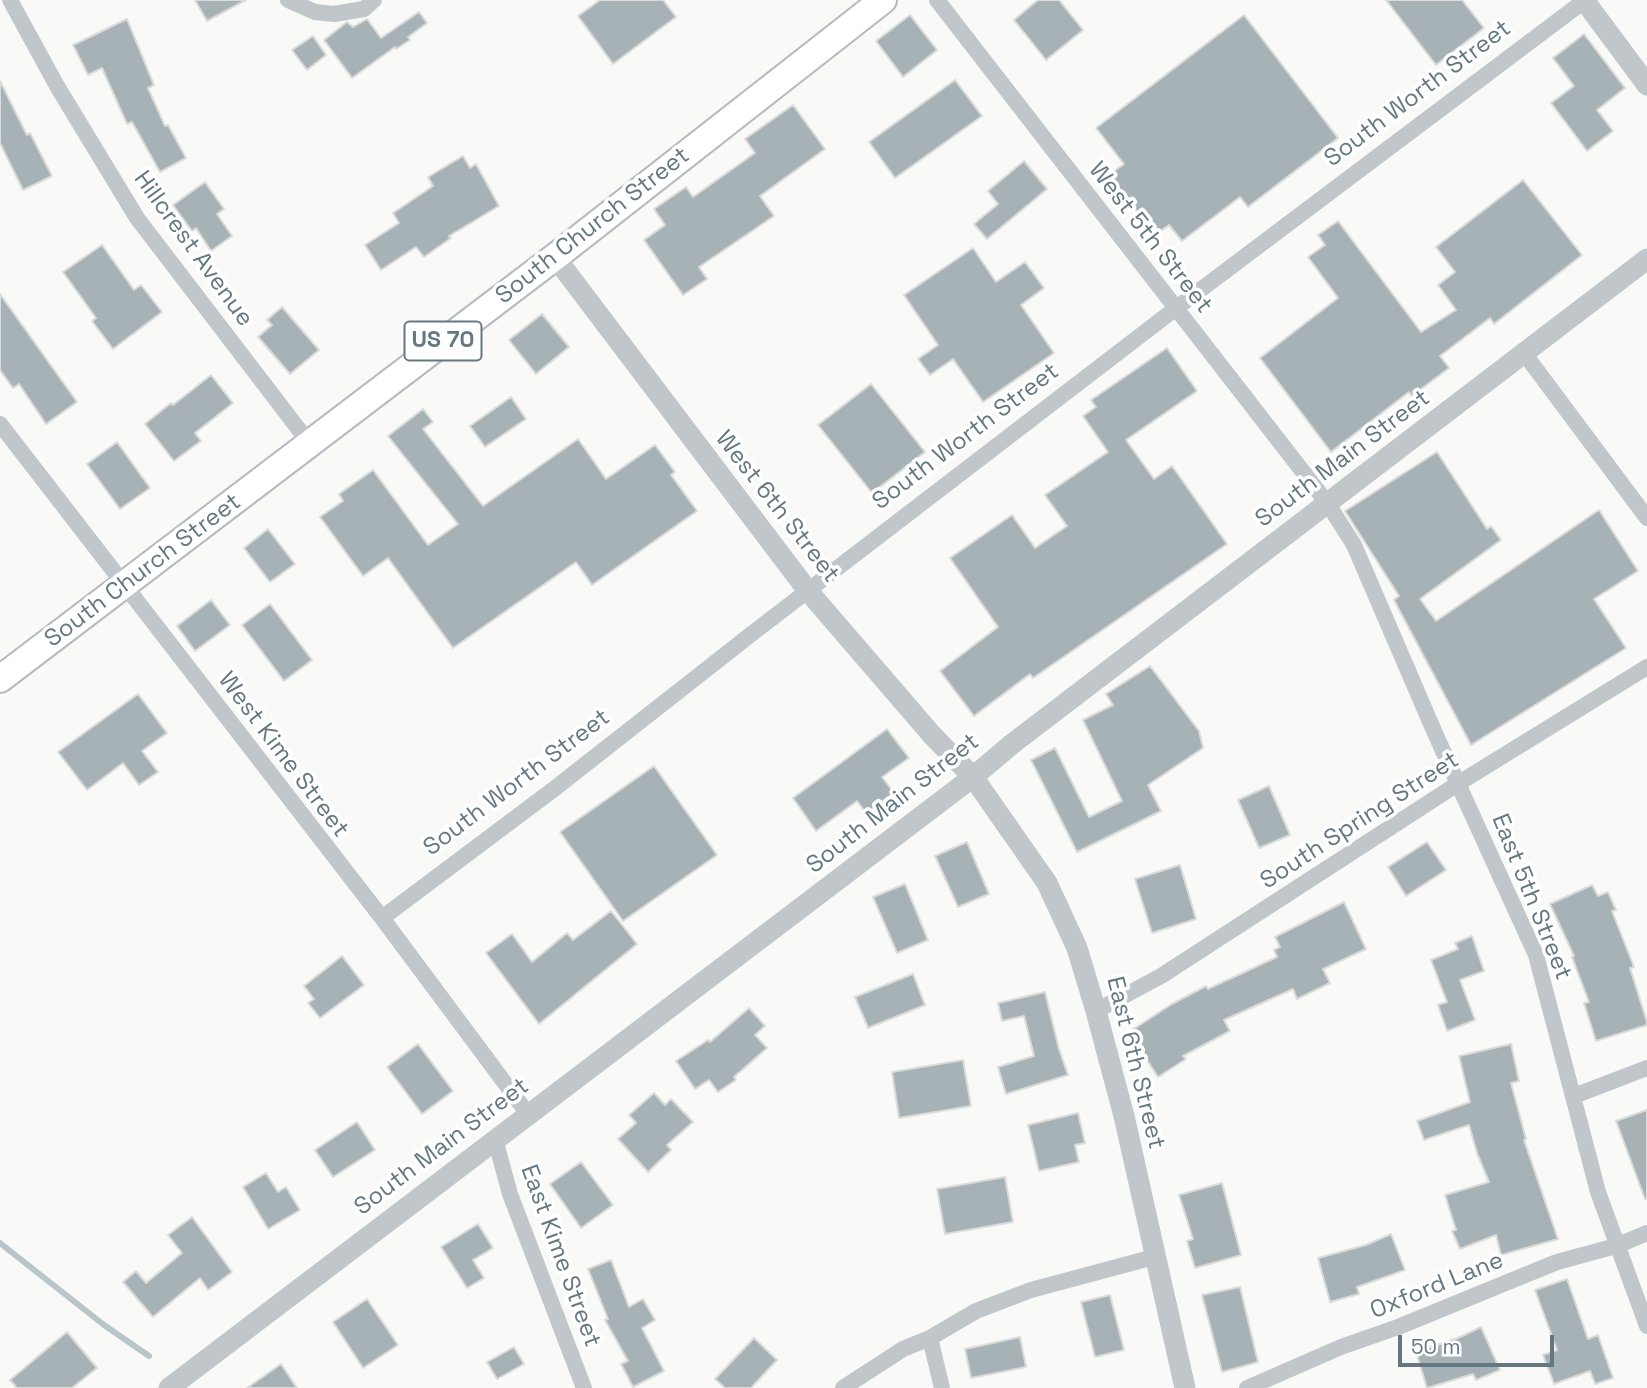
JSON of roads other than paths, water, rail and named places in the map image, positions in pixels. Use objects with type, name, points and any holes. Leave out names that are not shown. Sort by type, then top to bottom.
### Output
[{"type":"main road","name":"South Church Street","points":[[0,679],[555,257],[883,0]]},
{"type":"street","name":"Hillcrest Avenue","points":[[10,0],[57,86],[137,218],[310,444]]},
{"type":"street","points":[[288,0],[316,12],[334,14],[364,9],[374,0]]},
{"type":"street","name":"West 5th Street","points":[[937,0],[1328,504]]},
{"type":"street","points":[[1585,0],[1647,85]]},
{"type":"street","name":"South Worth Street","points":[[382,918],[554,789],[1175,309],[1585,0]]},
{"type":"street","name":"West 6th Street","points":[[555,257],[808,591],[932,735],[972,777]]},
{"type":"street","name":"South Main Street","points":[[169,1388],[1647,259]]},
{"type":"street","points":[[1524,353],[1647,518]]},
{"type":"street","name":"West Kime Street","points":[[0,425],[382,918],[528,1114]]},
{"type":"street","name":"East 5th Street","points":[[1328,504],[1354,545],[1487,851],[1536,955],[1598,1192],[1647,1326]]},
{"type":"street","name":"South Spring Street","points":[[1096,1011],[1161,976],[1459,783],[1647,667]]},
{"type":"street","name":"East 6th Street","points":[[972,777],[1046,883],[1077,948],[1124,1116],[1185,1388]]},
{"type":"street","points":[[1573,1096],[1647,1068]]},
{"type":"street","name":"East Kime Street","points":[[495,1139],[510,1194],[584,1388]]},
{"type":"street","name":"Oxford Lane","points":[[1247,1388],[1341,1347],[1464,1301],[1557,1262],[1616,1246],[1647,1233]]},
{"type":"street","points":[[843,1388],[903,1349],[930,1338],[976,1311],[1031,1290],[1154,1257]]},
{"type":"street","points":[[930,1338],[942,1388]]},
{"type":"waterway","points":[[0,1243],[104,1325],[149,1356]]}]
